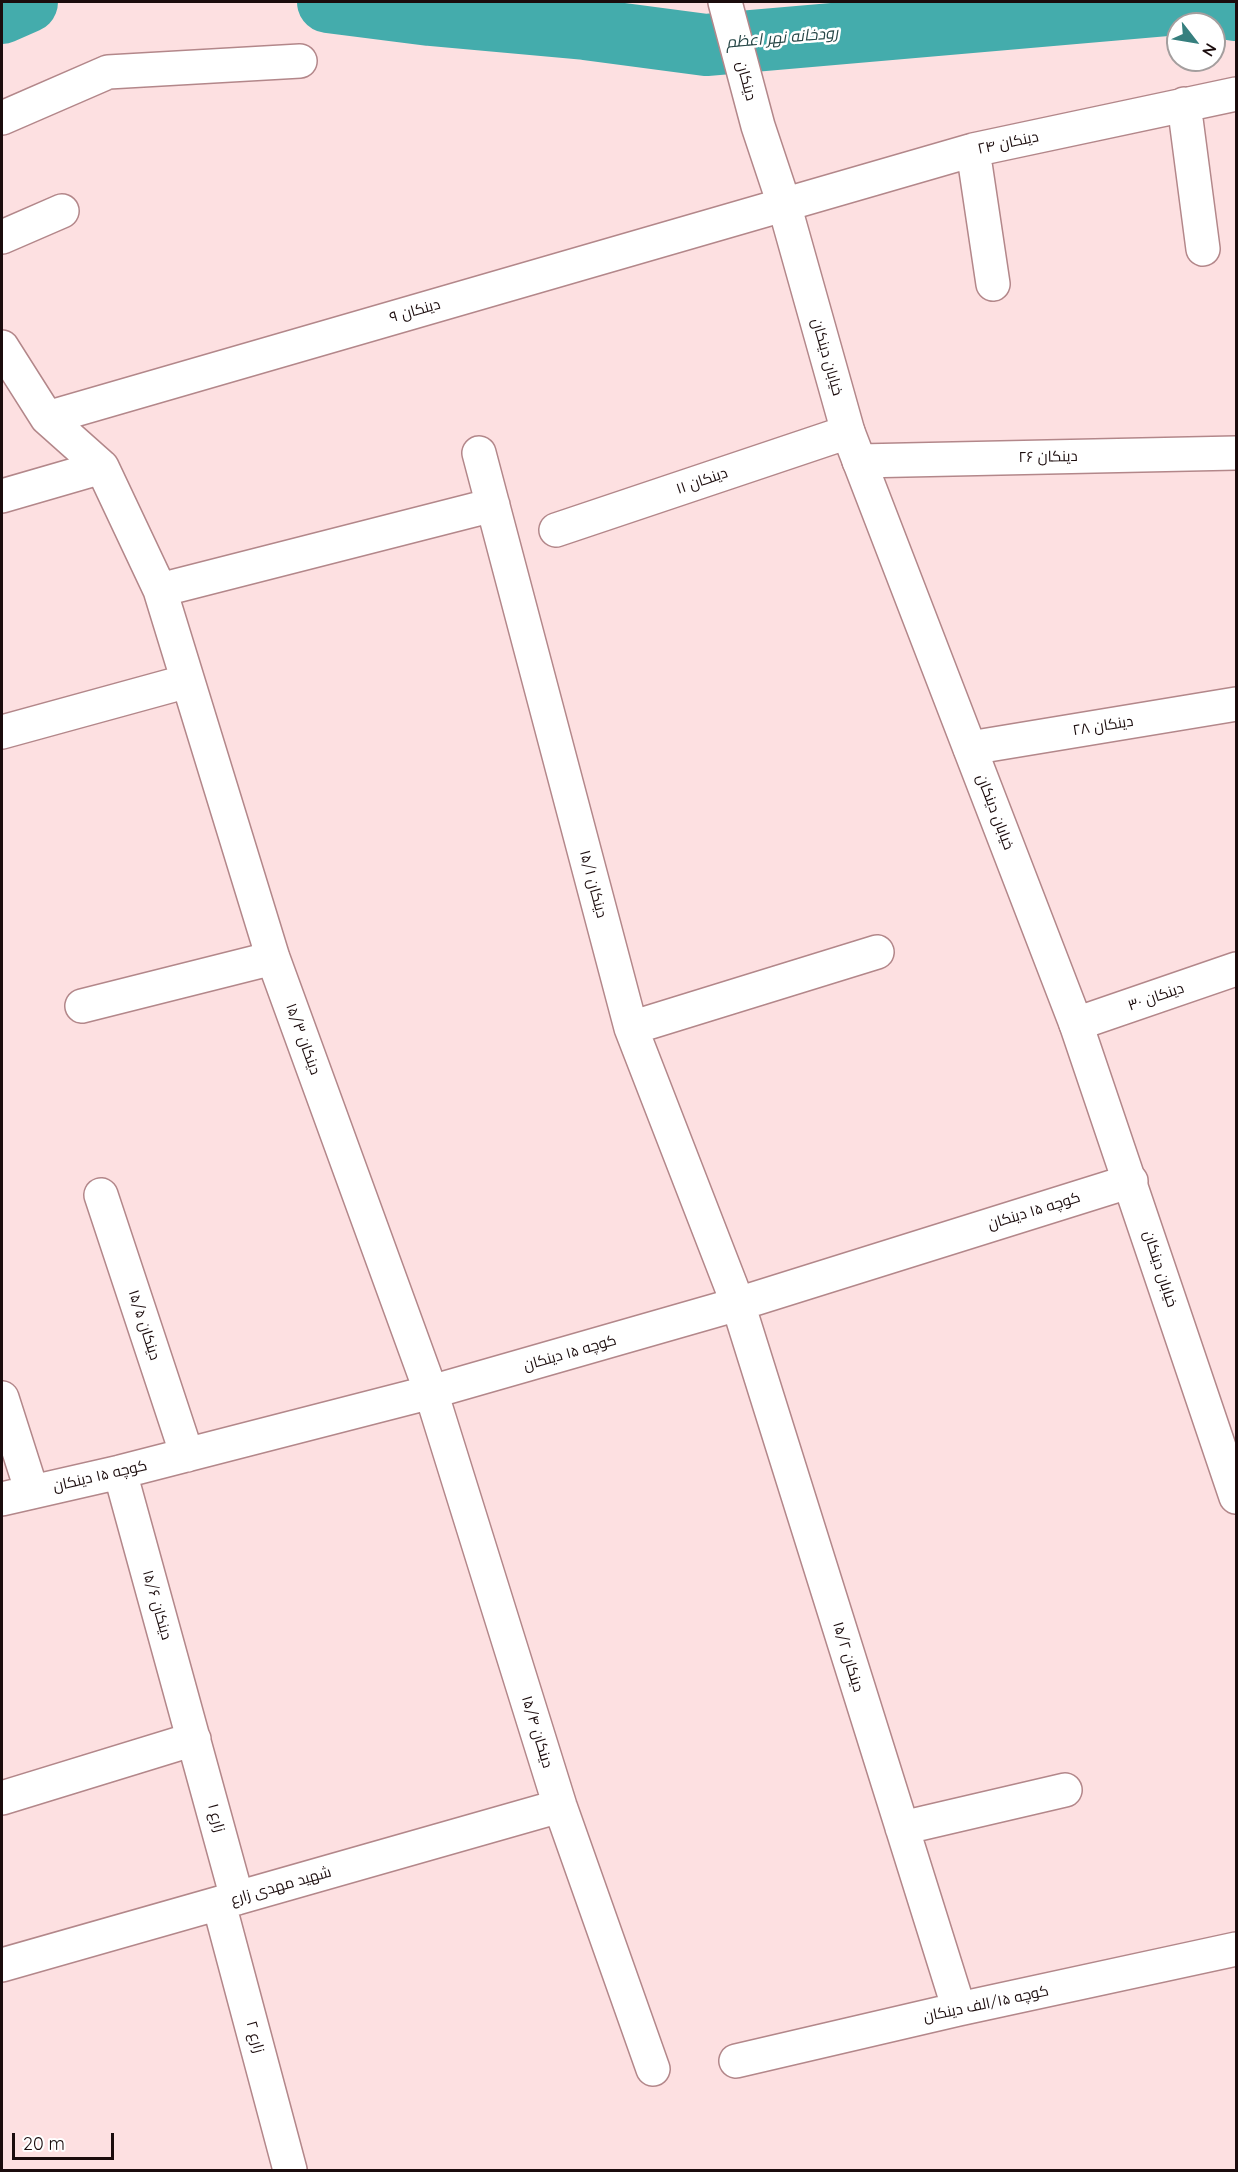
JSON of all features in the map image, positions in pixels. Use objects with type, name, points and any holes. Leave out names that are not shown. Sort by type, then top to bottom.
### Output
[{"type":"street","name":"دینکان","points":[[728,13],[758,126]]},
{"type":"street","points":[[2,118],[108,72],[300,61]]},
{"type":"street","name":"۲۴ دینکان","points":[[784,204],[973,150],[1236,94]]},
{"type":"street","points":[[1184,104],[1203,249]]},
{"type":"street","name":"خیابان دینکان","points":[[758,126],[784,204],[853,446],[1076,1024],[1236,1497]]},
{"type":"street","points":[[973,150],[993,284]]},
{"type":"street","name":"۹ دینکان","points":[[47,418],[784,204]]},
{"type":"street","points":[[2,237],[63,211]]},
{"type":"street","points":[[2,347],[47,418],[102,466]]},
{"type":"street","name":"۲۶ دینکان","points":[[853,446],[1236,453]]},
{"type":"street","name":"۱۱ دینکان","points":[[556,530],[853,446]]},
{"type":"street","name":"۱۵/۱ دینکان","points":[[479,453],[631,1028],[738,1304]]},
{"type":"street","points":[[2,496],[102,466]]},
{"type":"street","name":"۱۵/۳ دینکان","points":[[102,466],[160,590],[273,958],[431,1392]]},
{"type":"street","points":[[160,590],[493,505]]},
{"type":"street","points":[[2,732],[188,681]]},
{"type":"street","name":"۲۸ دینکان","points":[[970,748],[1236,704]]},
{"type":"street","points":[[631,1028],[877,952]]},
{"type":"street","points":[[82,1006],[273,958]]},
{"type":"street","name":"۳۰ دینکان","points":[[1076,1024],[1236,969]]},
{"type":"street","name":"کوچه ۱۵ دینکان","points":[[17,1496],[120,1472],[431,1392],[738,1304],[1131,1181]]},
{"type":"street","name":"۱۵/۵ دینکان","points":[[101,1195],[187,1455]]},
{"type":"street","name":"۱۵/۲ دینکان","points":[[738,1304],[959,2009]]},
{"type":"street","name":"۱۵/۴ دینکان","points":[[431,1392],[560,1806],[653,2068]]},
{"type":"street","points":[[2,1398],[17,1496]]},
{"type":"street","name":"۱۵/۶ دینکان","points":[[120,1472],[194,1738]]},
{"type":"street","points":[[2,1798],[194,1738]]},
{"type":"street","name":"۱ زارع","points":[[194,1738],[228,1901]]},
{"type":"street","points":[[902,1828],[1065,1790]]},
{"type":"street","name":"شهید مهدی زارع","points":[[2,1965],[560,1806]]},
{"type":"street","name":"۲ زارع","points":[[228,1901],[290,2170]]},
{"type":"street","name":"کوچه ۱۵/الف دینکان","points":[[735,2061],[959,2009],[1236,1949]]},
{"type":"waterway","name":"رودخانه نهر اعظم","points":[[2,13],[27,2]]},
{"type":"waterway","name":"رودخانه نهر اعظم","points":[[328,2],[430,15],[585,29],[706,45],[1189,3],[1236,10]]}]
